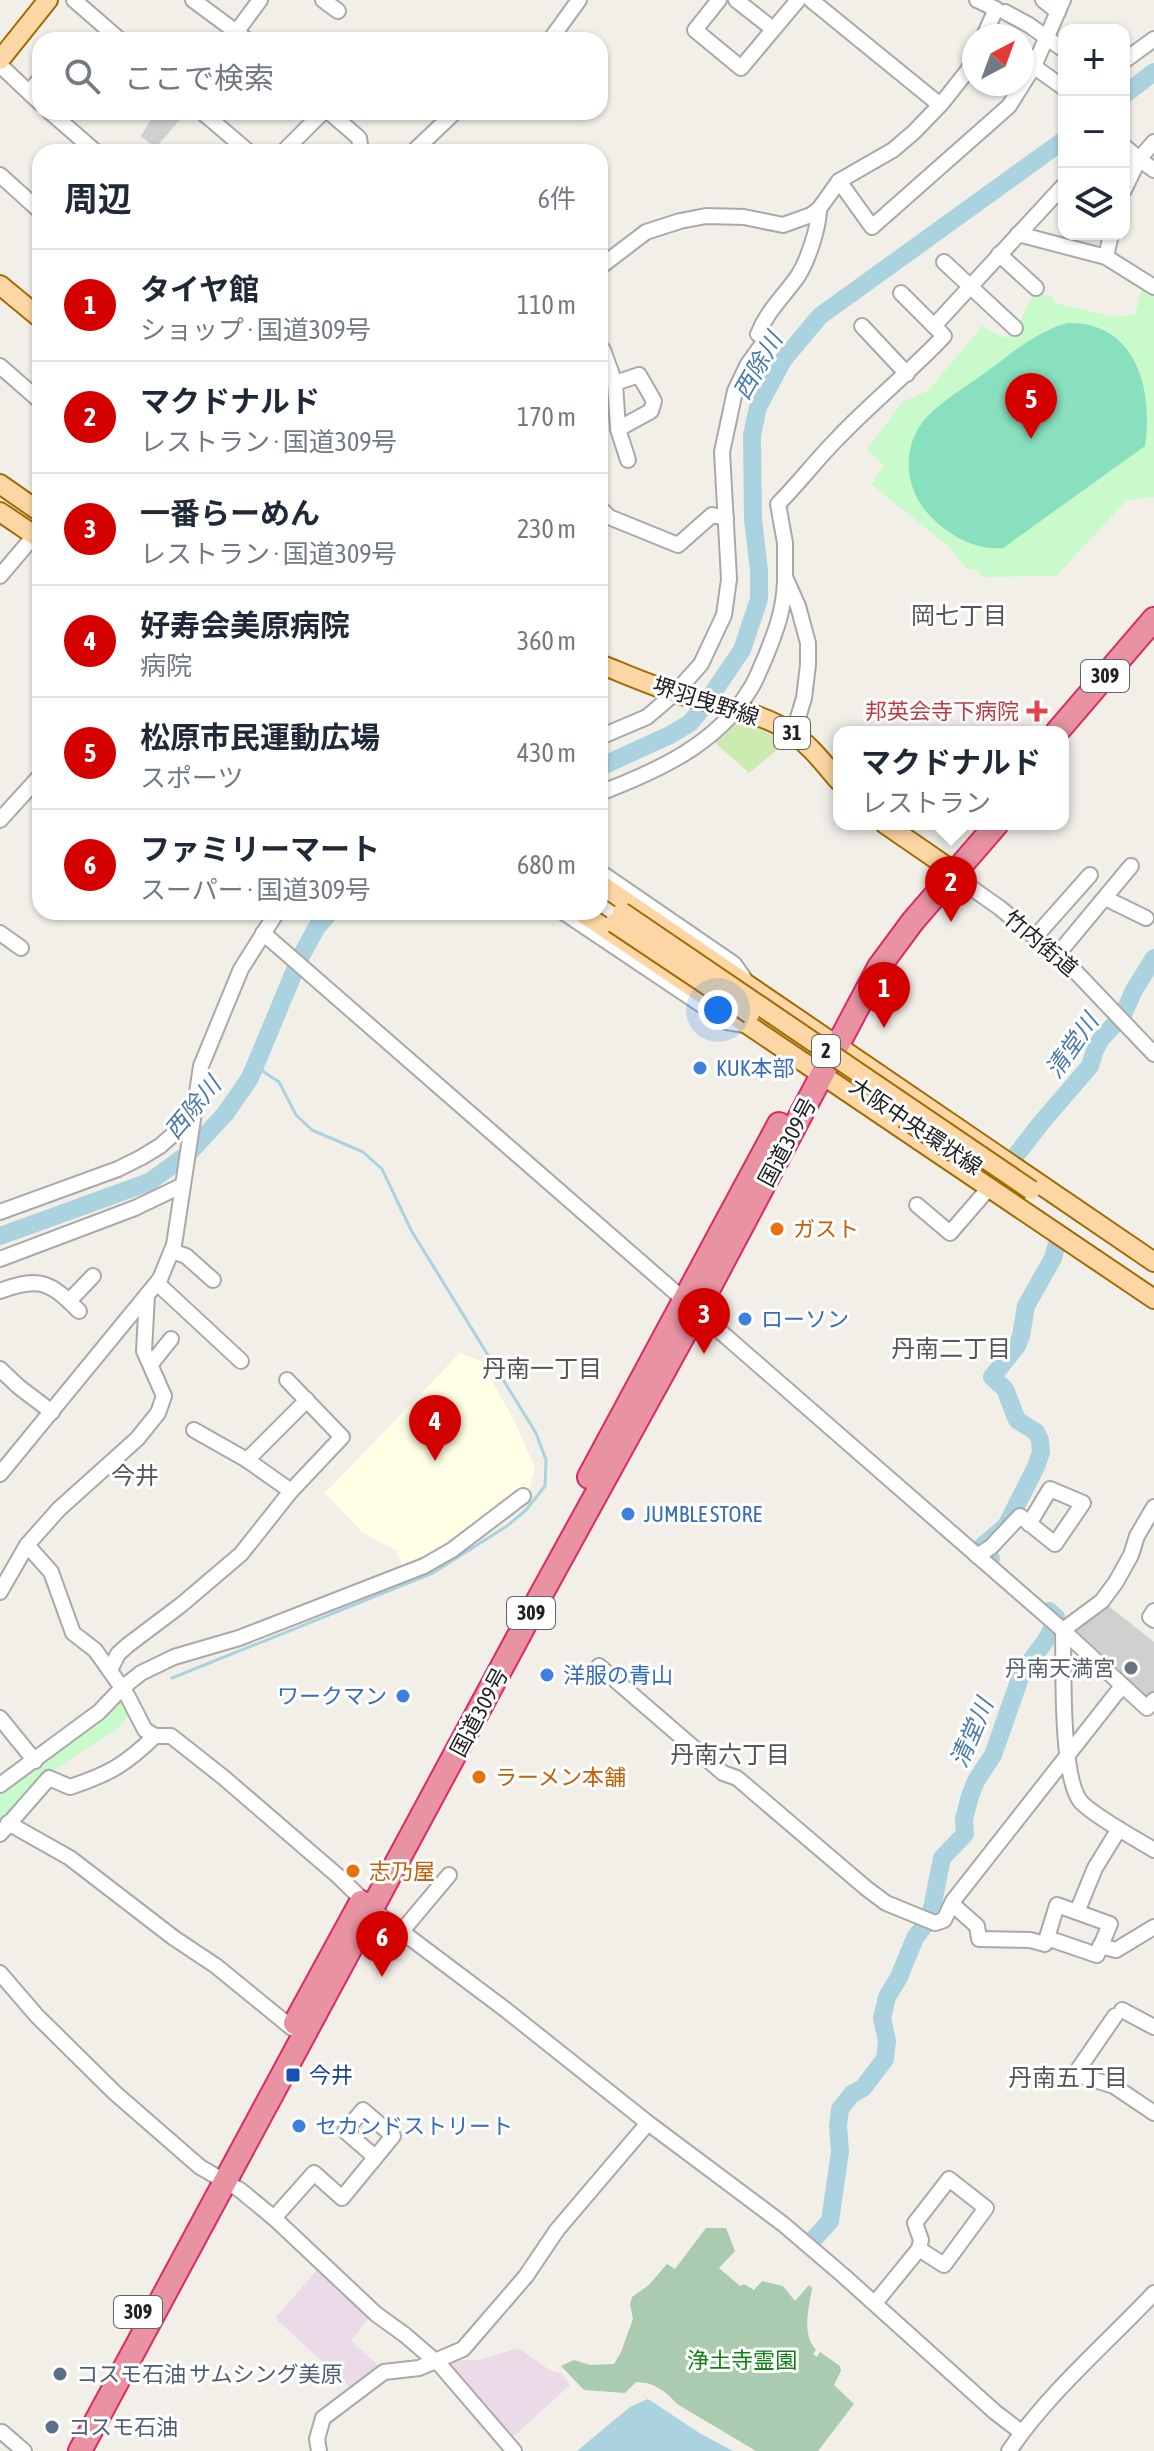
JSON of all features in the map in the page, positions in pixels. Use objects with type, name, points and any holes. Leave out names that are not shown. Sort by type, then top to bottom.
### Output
[{"type":"highway","name":"309","points":[[1062,726],[1154,619]]},
{"type":"highway","name":"309","points":[[1069,739],[1154,640]]},
{"type":"highway","name":"国道309号","points":[[63,2451],[219,2178],[531,1613],[832,1041],[974,830]]},
{"type":"highway","name":"国道309号","points":[[948,870],[991,830]]},
{"type":"highway","name":"国道309号","points":[[80,2451],[292,2028],[368,1904]]},
{"type":"main road","points":[[0,62],[48,0]]},
{"type":"main road","points":[[0,285],[32,306]]},
{"type":"main road","points":[[0,484],[32,506]]},
{"type":"main road","points":[[0,512],[32,531]]},
{"type":"main road","name":"堺羽曳野線","points":[[608,667],[678,694],[779,726],[813,751],[833,774]]},
{"type":"main road","points":[[893,830],[948,870]]},
{"type":"main road","points":[[608,889],[1154,1262]]},
{"type":"main road","name":"大阪中央環状線","points":[[608,906],[618,917],[1027,1195],[1154,1288]]},
{"type":"main road","name":"大阪中央環状線","points":[[608,914],[618,917]]},
{"type":"main road","points":[[593,920],[1154,1299]]},
{"type":"main road","name":"大阪中央環状線","points":[[1027,1195],[1154,1273]]},
{"type":"street","points":[[74,0],[111,32]]},
{"type":"street","points":[[193,0],[237,32]]},
{"type":"street","points":[[244,32],[260,0]]},
{"type":"street","points":[[323,0],[338,11]]},
{"type":"street","points":[[556,32],[579,0]]},
{"type":"street","points":[[719,0],[695,30],[741,68],[798,0]]},
{"type":"street","points":[[736,0],[773,29]]},
{"type":"street","points":[[811,0],[940,105]]},
{"type":"street","points":[[977,0],[996,9],[991,24]]},
{"type":"street","points":[[1034,54],[1046,38],[1060,6],[1043,0]]},
{"type":"street","points":[[1005,12],[1058,46]]},
{"type":"street","points":[[1130,57],[1154,39]]},
{"type":"street","points":[[0,62],[32,96]]},
{"type":"street","points":[[1034,66],[1058,84]]},
{"type":"street","points":[[608,261],[646,232],[680,221],[706,216],[731,216],[783,225],[811,215],[839,181],[893,150],[940,105],[962,78]]},
{"type":"street","points":[[839,181],[872,227],[1009,106],[1013,96]]},
{"type":"street","points":[[59,120],[87,144]]},
{"type":"street","points":[[211,120],[240,144]]},
{"type":"street","points":[[291,144],[315,120]]},
{"type":"street","points":[[338,120],[359,138],[360,144]]},
{"type":"street","points":[[421,144],[447,120]]},
{"type":"street","points":[[1130,178],[1139,159],[1154,142]]},
{"type":"street","points":[[1130,151],[1154,170]]},
{"type":"street","points":[[0,175],[32,204]]},
{"type":"street","points":[[934,326],[1058,191]]},
{"type":"street","points":[[608,734],[647,717],[678,694],[701,664],[724,615],[729,579],[722,452],[735,391],[748,364],[766,339],[758,334],[765,317],[800,273],[819,222],[819,209]]},
{"type":"street","points":[[1018,234],[1106,257],[1153,285]]},
{"type":"street","points":[[1106,257],[1110,240]]},
{"type":"street","points":[[999,254],[1036,288]]},
{"type":"street","points":[[944,262],[1015,328]]},
{"type":"street","points":[[608,790],[655,771],[698,746],[751,688],[775,635],[784,605],[785,543],[778,504],[836,439],[944,336],[901,293]]},
{"type":"street","points":[[862,326],[907,374]]},
{"type":"street","points":[[608,364],[615,383],[618,429],[628,460]]},
{"type":"street","points":[[0,366],[32,394]]},
{"type":"street","points":[[615,383],[639,375],[654,401],[651,411],[618,429]]},
{"type":"street","points":[[608,516],[678,545],[712,515],[726,518]]},
{"type":"street","points":[[0,576],[32,541]]},
{"type":"street","points":[[785,577],[798,606],[808,643],[804,698],[793,734]]},
{"type":"street","points":[[0,820],[32,785]]},
{"type":"street","points":[[1057,955],[1131,866]]},
{"type":"street","name":"竹内街道","points":[[948,870],[1057,955],[1100,995],[1154,1054]]},
{"type":"street","points":[[1035,937],[1090,875]]},
{"type":"street","points":[[608,877],[734,964],[752,988]]},
{"type":"street","points":[[1105,898],[1146,918]]},
{"type":"street","points":[[0,1474],[152,1289],[172,1251],[201,1066],[241,969],[272,920]]},
{"type":"street","points":[[575,920],[727,1022],[750,1026]]},
{"type":"street","points":[[0,933],[21,948]]},
{"type":"street","points":[[263,933],[691,1305],[983,1552],[1122,1686],[1152,1708]]},
{"type":"street","points":[[0,1212],[118,1169],[160,1146],[192,1122]]},
{"type":"street","points":[[0,1259],[135,1208],[183,1183]]},
{"type":"street","points":[[917,1205],[950,1233],[989,1188]]},
{"type":"street","points":[[172,1251],[186,1256],[213,1280]]},
{"type":"street","points":[[0,1291],[30,1282],[51,1286],[74,1306],[93,1276]]},
{"type":"street","points":[[152,1289],[241,1361]]},
{"type":"street","points":[[0,1592],[27,1545],[59,1509],[137,1439],[158,1413],[164,1396],[144,1351],[152,1289]]},
{"type":"street","points":[[151,1364],[171,1339]]},
{"type":"street","points":[[0,1369],[52,1412]]},
{"type":"street","points":[[110,1670],[118,1654],[128,1645],[241,1554],[291,1491],[342,1437],[287,1380]]},
{"type":"street","points":[[247,1460],[307,1400]]},
{"type":"street","points":[[194,1430],[213,1438],[291,1491]]},
{"type":"street","points":[[0,1785],[99,1712],[141,1673],[174,1657],[239,1638],[424,1566],[452,1550],[523,1496]]},
{"type":"street","points":[[1057,1625],[1102,1601],[1150,1525],[1154,1507]]},
{"type":"street","points":[[983,1552],[1020,1516],[1029,1524]]},
{"type":"street","points":[[27,1545],[51,1572],[73,1633],[95,1650],[110,1670],[145,1730],[155,1736],[171,1736],[368,1904],[648,2123],[783,2224],[1021,2432]]},
{"type":"street","points":[[1154,1611],[1150,1617],[1154,1620]]},
{"type":"street","points":[[1057,1625],[1066,1758],[1073,1786],[1082,1803],[1154,1850]]},
{"type":"street","points":[[599,1666],[723,1773],[737,1778],[866,1888],[886,1903],[935,1923],[944,1920],[952,1904],[1122,1686]]},
{"type":"street","points":[[0,1718],[35,1761]]},
{"type":"street","points":[[155,1736],[129,1761],[99,1778],[70,1787],[49,1778],[4,1828],[70,1858],[174,1938],[216,1966],[292,2028]]},
{"type":"street","points":[[1077,1912],[1095,1868],[1119,1829]]},
{"type":"street","points":[[402,1931],[449,1875]]},
{"type":"street","points":[[952,1904],[977,1926],[979,1939],[1030,1940],[1045,1944],[1057,1905],[1110,1924],[1097,1955],[1047,1938]]},
{"type":"street","points":[[1100,1946],[1116,1950],[1154,1927]]},
{"type":"street","points":[[0,1973],[73,2053],[200,2167],[240,2190],[274,2218],[376,2314],[436,2362],[514,2451]]},
{"type":"street","points":[[1152,2107],[1114,2086],[1075,2074],[1118,2013],[1154,2027]]},
{"type":"street","points":[[319,2451],[317,2439],[323,2418],[384,2372],[419,2368],[463,2349],[526,2276],[557,2230],[648,2123]]},
{"type":"street","points":[[274,2218],[314,2173],[342,2198],[375,2157]]},
{"type":"street","points":[[875,2303],[919,2249],[921,2240],[915,2223],[949,2179],[986,2208],[944,2265],[919,2249]]},
{"type":"street","points":[[1009,2451],[1021,2432],[1066,2382],[1154,2293]]},
{"type":"street","points":[[2,2432],[24,2451]]},
{"type":"shaded area","points":[[151,120],[180,120],[159,144],[150,144],[141,136]]},
{"type":"shaded area","points":[[460,1353],[481,1361],[514,1420],[535,1468],[530,1487],[455,1540],[403,1570],[397,1551],[363,1533],[325,1493]]},
{"type":"shaded area","name":"丹南天満宮","points":[[1106,1604],[1154,1642],[1154,1693],[1146,1702],[1068,1630]]},
{"type":"shaded area","points":[[317,2270],[369,2318],[351,2341],[381,2368],[353,2390],[275,2318]]},
{"type":"shaded area","points":[[518,2348],[551,2371],[561,2373],[570,2385],[514,2436],[462,2385],[445,2361],[478,2360]]},
{"type":"green space","points":[[1143,285],[1154,295],[1154,497],[1127,500],[1056,576],[983,577],[977,570],[967,569],[947,545],[871,484],[884,466],[867,450],[901,403],[929,390],[982,326],[1004,338],[1017,328],[1034,292],[1053,297],[1055,303],[1115,317],[1135,314]]},
{"type":"green space","points":[[1067,323],[1090,325],[1109,333],[1124,346],[1135,362],[1146,402],[1145,446],[1003,548],[983,547],[964,541],[932,518],[914,492],[909,463],[915,435],[934,410],[954,394],[1026,343]]},
{"type":"green space","points":[[735,720],[783,741],[777,750],[749,773],[712,740]]},
{"type":"green space","points":[[121,1702],[127,1704],[131,1712],[117,1729],[49,1773],[0,1821],[0,1792]]},
{"type":"green space","name":"浄土寺霊園","points":[[706,2228],[726,2228],[735,2251],[719,2268],[740,2286],[744,2284],[754,2290],[762,2281],[783,2286],[795,2301],[809,2285],[812,2288],[807,2328],[816,2350],[813,2354],[817,2357],[820,2352],[840,2366],[841,2371],[834,2385],[854,2404],[818,2451],[756,2451],[677,2404],[654,2386],[636,2382],[625,2393],[584,2390],[561,2366],[574,2360],[590,2365],[614,2364],[633,2319],[632,2297],[649,2285],[667,2264],[675,2269]]},
{"type":"water","points":[[648,2399],[733,2451],[577,2451],[630,2407]]},
{"type":"waterway","name":"西除川","points":[[1130,90],[1154,72]]},
{"type":"waterway","name":"西除川","points":[[608,763],[690,723],[742,650],[759,599],[753,519],[752,435],[758,407],[783,360],[820,316],[1058,144]]},
{"type":"waterway","name":"西除川","points":[[0,1236],[149,1182],[188,1154],[225,1114],[250,1078],[300,958],[323,920]]},
{"type":"waterway","name":"清堂川","points":[[1017,1154],[1090,1066],[1101,1039],[1123,1015],[1154,958]]},
{"type":"waterway","points":[[172,1678],[433,1573],[507,1526],[526,1510],[545,1486],[546,1460],[536,1433],[411,1230],[382,1169],[363,1152],[312,1130],[296,1115],[279,1082],[255,1066]]},
{"type":"waterway","name":"清堂川","points":[[991,1559],[980,1548],[1006,1526],[1041,1452],[1036,1432],[1017,1420],[1005,1389],[992,1377],[1017,1346],[1026,1306],[1056,1247]]},
{"type":"waterway","name":"清堂川","points":[[812,2241],[830,2221],[840,2152],[840,2109],[852,2094],[863,2088],[885,2059],[887,2041],[882,2018],[887,1997],[915,1938],[930,1918],[942,1858],[965,1834],[964,1819],[970,1796],[993,1755],[1020,1678],[1053,1626],[1056,1617],[1049,1611]]},
{"type":"place","name":"松原市民運動広場","points":[[1031,439]]},
{"type":"place","name":"邦英会寺下病院","points":[[1037,711]]},
{"type":"place","name":"マクドナルド","points":[[951,922]]},
{"type":"place","name":"タイヤ館","points":[[884,1028]]},
{"type":"place","name":"KUK本部","points":[[700,1068]]},
{"type":"place","name":"ガスト","points":[[777,1229]]},
{"type":"place","name":"ローソン","points":[[745,1319]]},
{"type":"place","name":"一番らーめん","points":[[704,1354]]},
{"type":"place","name":"好寿会美原病院","points":[[435,1461]]},
{"type":"place","name":"JUMBLE STORE","points":[[628,1514]]},
{"type":"place","name":"丹南天満宮","points":[[1131,1668]]},
{"type":"place","name":"洋服の青山","points":[[547,1675]]},
{"type":"place","name":"ワークマン","points":[[403,1696]]},
{"type":"place","name":"ラーメン本舗","points":[[479,1777]]},
{"type":"place","name":"志乃屋","points":[[353,1871]]},
{"type":"place","name":"ファミリーマート","points":[[382,1977]]},
{"type":"place","name":"今井","points":[[293,2075]]},
{"type":"place","name":"セカンドストリート","points":[[299,2126]]},
{"type":"place","name":"コスモ石油 サムシング美原","points":[[60,2374]]},
{"type":"place","name":"コスモ石油","points":[[52,2427]]},
{"type":"district","name":"岡七丁目","points":[[959,616]]},
{"type":"district","name":"丹南二丁目","points":[[951,1349]]},
{"type":"district","name":"丹南一丁目","points":[[542,1369]]},
{"type":"district","name":"今井","points":[[135,1476]]},
{"type":"district","name":"丹南六丁目","points":[[730,1755]]},
{"type":"district","name":"丹南五丁目","points":[[1068,2078]]}]
